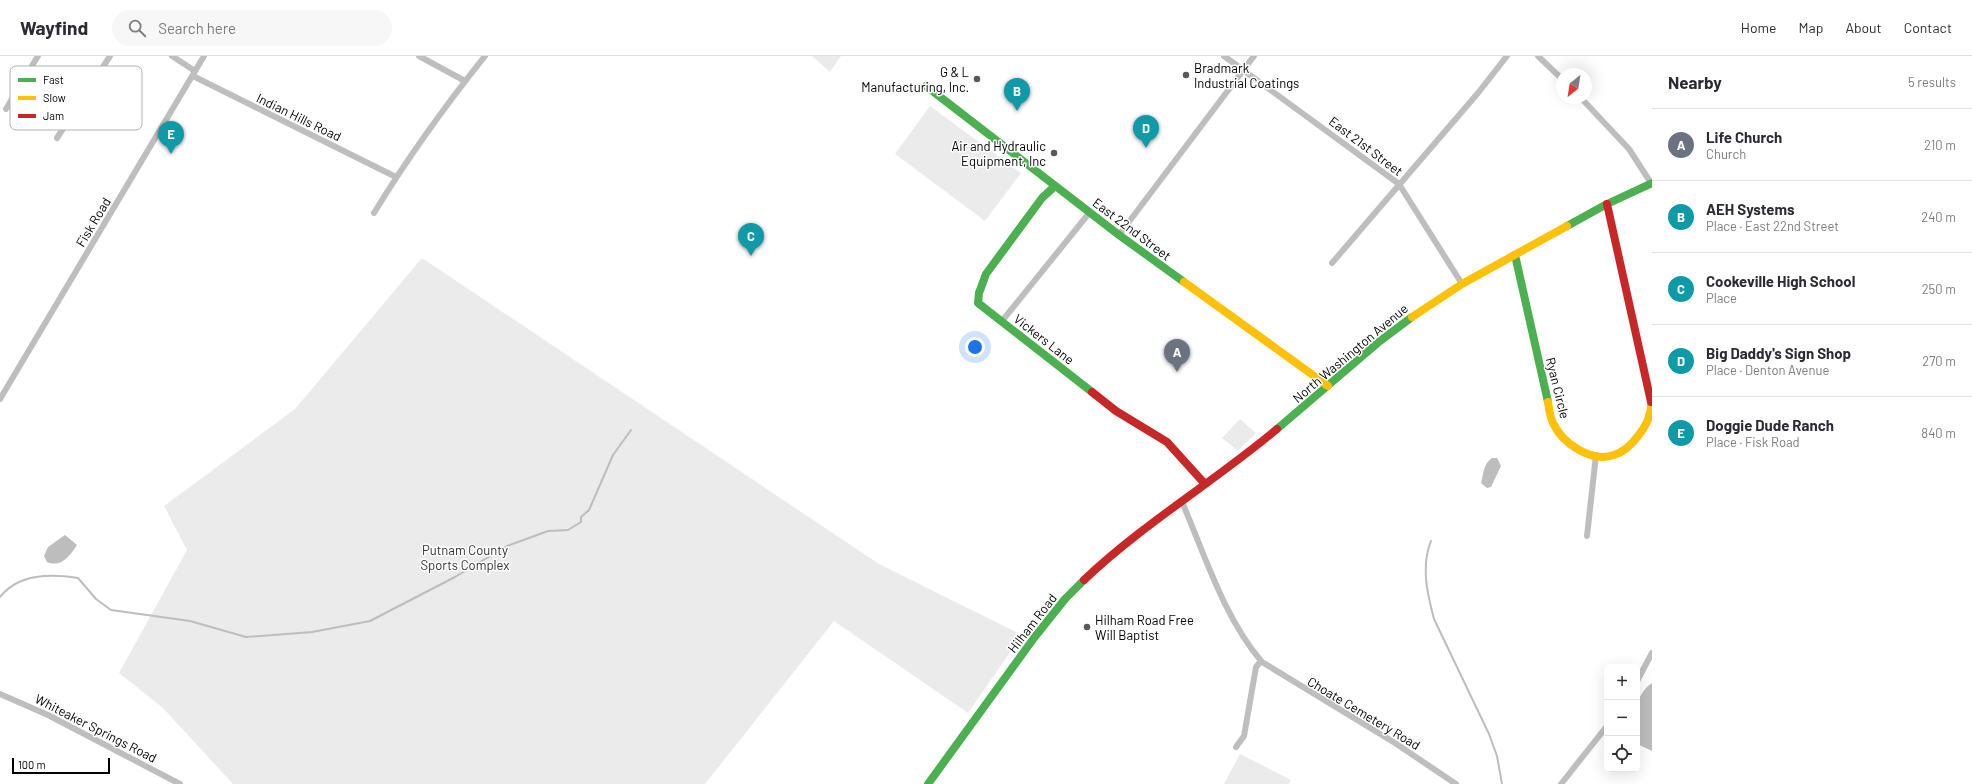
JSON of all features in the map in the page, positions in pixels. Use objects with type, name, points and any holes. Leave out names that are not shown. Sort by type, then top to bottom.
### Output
[{"type":"street","points":[[32,66],[38,56]]},
{"type":"street","points":[[104,66],[110,56]]},
{"type":"street","name":"Indian Hills Road","points":[[172,56],[194,73],[396,178]]},
{"type":"street","name":"Fisk Road","points":[[0,399],[204,56]]},
{"type":"street","points":[[419,56],[465,81]]},
{"type":"street","points":[[374,213],[396,178],[465,81],[485,56]]},
{"type":"street","name":"East 21st Street","points":[[1224,56],[1399,184],[1462,284]]},
{"type":"street","points":[[1119,235],[1254,56]]},
{"type":"street","points":[[1332,263],[1478,93],[1507,56]]},
{"type":"street","points":[[1538,56],[1556,73]]},
{"type":"street","name":"East 22nd Street","points":[[926,86],[1119,235],[1328,386]]},
{"type":"street","points":[[6,109],[10,102]]},
{"type":"street","points":[[1587,104],[1629,149],[1652,183]]},
{"type":"street","points":[[57,138],[62,130]]},
{"type":"street","name":"North Washington Avenue","points":[[1182,502],[1240,460],[1380,341],[1411,318],[1462,284],[1607,204],[1652,183]]},
{"type":"street","name":"Vickers Lane","points":[[1055,186],[1042,198],[986,274],[979,293],[978,303],[1116,411],[1167,442],[1205,484]]},
{"type":"street","name":"Ryan Circle","points":[[1515,255],[1552,422],[1558,433],[1566,441],[1579,449],[1596,455],[1612,456],[1624,451],[1634,442],[1646,425],[1651,407],[1639,345],[1607,204]]},
{"type":"street","points":[[1002,321],[1090,212]]},
{"type":"street","points":[[1587,536],[1596,455]]},
{"type":"street","name":"Choate Cemetery Road","points":[[1182,502],[1231,616],[1249,647],[1261,661],[1395,743],[1456,784]]},
{"type":"street","name":"Hilham Road","points":[[928,784],[1034,638],[1065,600],[1095,570],[1139,532],[1182,502]]},
{"type":"street","points":[[1640,675],[1652,653]]},
{"type":"street","points":[[1236,747],[1244,736],[1256,667],[1261,661]]},
{"type":"street","name":"Whiteaker Springs Road","points":[[0,694],[48,715],[180,784]]},
{"type":"street","points":[[1561,784],[1604,730]]},
{"type":"green space","points":[[812,56],[841,56],[830,72]]},
{"type":"green space","points":[[930,106],[1021,173],[985,221],[895,154]]},
{"type":"green space","name":"Putnam County Sports Complex","points":[[422,258],[879,564],[1022,635],[968,713],[834,621],[705,784],[233,784],[163,708],[119,673],[187,550],[164,506],[295,409]]},
{"type":"green space","points":[[1240,419],[1256,433],[1238,451],[1222,438]]},
{"type":"green space","points":[[1240,754],[1291,780],[1289,784],[1224,784]]},
{"type":"shaded area","points":[[1492,458],[1497,458],[1501,466],[1491,487],[1487,488],[1481,483],[1485,466]]},
{"type":"shaded area","points":[[65,535],[77,545],[65,560],[57,563],[47,562],[44,556],[48,547]]},
{"type":"shaded area","points":[[1652,683],[1652,751],[1640,745],[1640,698],[1645,689]]},
{"type":"waterway","points":[[0,597],[16,583],[26,579],[57,576],[78,578],[96,599],[111,610],[190,621],[246,637],[312,632],[370,621],[455,577],[507,546],[548,531],[568,530],[581,522],[581,517],[589,510],[613,455],[631,430]]},
{"type":"waterway","points":[[1431,541],[1426,560],[1426,580],[1434,619],[1489,734],[1497,756],[1502,784]]},
{"type":"traffic: fast","points":[[926,86],[1119,235],[1184,282]]},
{"type":"traffic: fast","points":[[1567,226],[1607,204],[1652,183]]},
{"type":"traffic: fast","points":[[1055,186],[1042,198],[986,274],[979,293],[978,303],[1092,392]]},
{"type":"traffic: fast","points":[[1515,255],[1548,402]]},
{"type":"traffic: fast","points":[[1277,429],[1380,341],[1412,317]]},
{"type":"traffic: fast","points":[[928,784],[1034,638],[1065,599],[1084,580]]},
{"type":"traffic: slow","points":[[1412,317],[1462,284],[1567,226]]},
{"type":"traffic: slow","points":[[1184,282],[1328,386]]},
{"type":"traffic: slow","points":[[1548,402],[1552,421],[1563,438],[1578,450],[1587,454],[1605,457],[1621,452],[1636,439],[1648,420],[1651,411],[1651,402]]},
{"type":"traffic: jam","points":[[1607,204],[1651,402]]},
{"type":"traffic: jam","points":[[1092,392],[1116,411],[1167,442],[1205,484]]},
{"type":"traffic: jam","points":[[1084,580],[1107,559],[1155,521],[1229,467],[1277,429]]},
{"type":"place","name":"Bradmark Industrial Coatings","points":[[1186,75]]},
{"type":"place","name":"G & L Manufacturing, Inc.","points":[[977,79]]},
{"type":"place","name":"AEH Systems","points":[[1017,111]]},
{"type":"place","name":"Big Daddy's Sign Shop","points":[[1146,148]]},
{"type":"place","name":"Air and Hydraulic Equipment, Inc","points":[[1054,153]]},
{"type":"place","name":"Doggie Dude Ranch","points":[[171,154]]},
{"type":"place","name":"Cookeville High School","points":[[751,256]]},
{"type":"place","name":"Life Church","points":[[1177,372]]},
{"type":"place","name":"Hilham Road Free Will Baptist","points":[[1087,627]]}]
